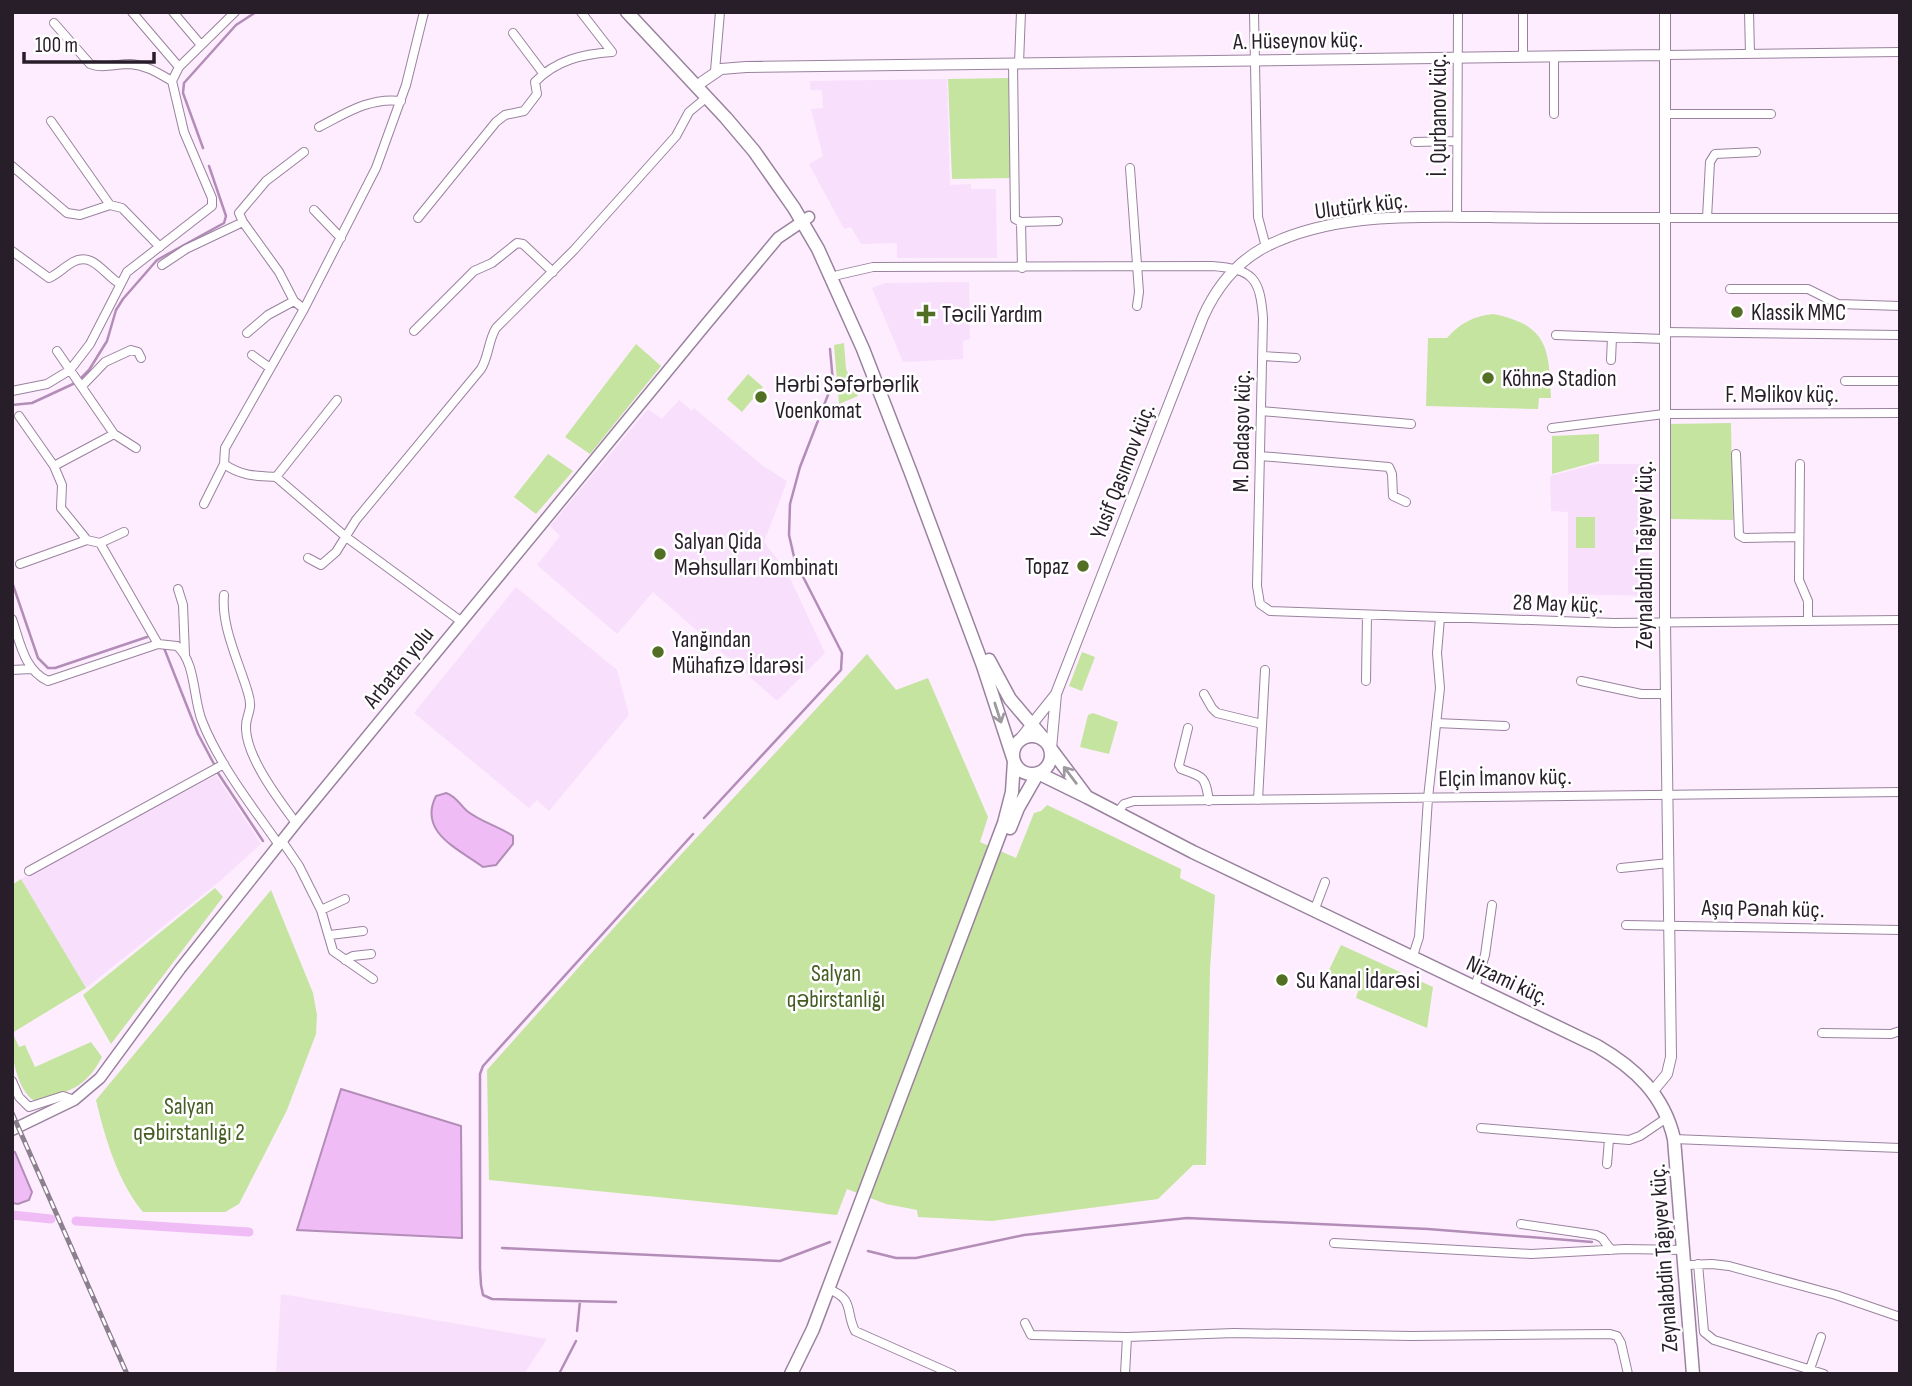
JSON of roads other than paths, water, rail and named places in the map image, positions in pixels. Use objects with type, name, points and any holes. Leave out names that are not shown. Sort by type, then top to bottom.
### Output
[{"type":"main road","points":[[627,12],[754,151],[805,219],[877,386],[983,666],[1014,761],[1020,771],[1038,774]]},
{"type":"main road","points":[[636,12],[760,147],[838,275],[884,383],[1001,687],[1087,797]]},
{"type":"main road","name":"Arbatan yolu","points":[[12,1130],[74,1100],[100,1078],[180,969],[296,823],[761,257],[783,233],[805,219]]},
{"type":"main road","points":[[791,1374],[832,1290],[1012,824],[1038,774],[1048,767],[1052,755],[1047,744],[1039,737],[1027,736],[1017,743],[1014,749],[1012,792],[1004,823],[832,1290],[815,1345],[800,1374]]},
{"type":"main road","name":"Nizami küç.","points":[[1038,774],[1612,1055],[1637,1074],[1653,1091],[1668,1117],[1674,1139]]},
{"type":"main road","name":"Zeynalabdin Tağıyev küç.","points":[[1674,1139],[1684,1250],[1692,1265],[1693,1374]]},
{"type":"street","points":[[132,12],[179,68]]},
{"type":"street","points":[[173,12],[201,45]]},
{"type":"street","points":[[204,505],[224,464],[225,448],[304,309],[376,168],[401,101],[424,12]]},
{"type":"street","points":[[418,218],[496,122],[505,115],[524,111],[537,94],[535,82],[543,73],[579,56],[612,52],[581,12]]},
{"type":"street","points":[[702,82],[715,71],[720,12]]},
{"type":"street","points":[[1021,12],[1016,63],[1014,216],[1021,222],[1058,221]]},
{"type":"street","points":[[1254,12],[1258,217],[1266,247]]},
{"type":"street","name":"İ. Qurbanov küç.","points":[[1457,217],[1458,12]]},
{"type":"street","points":[[1523,12],[1523,57]]},
{"type":"street","name":"Zeynalabdin Tağıyev küç.","points":[[1653,1091],[1663,1081],[1670,1067],[1664,414],[1665,12]]},
{"type":"street","points":[[1749,12],[1750,54]]},
{"type":"street","points":[[12,391],[47,384],[70,370],[90,344],[127,272],[212,206],[212,198],[184,132],[172,80],[179,68],[231,13]]},
{"type":"street","points":[[54,23],[90,64],[142,66],[172,80]]},
{"type":"street","points":[[513,33],[543,73]]},
{"type":"street","name":"A. Hüseynov küç.","points":[[715,71],[738,68],[1016,63],[1900,52]]},
{"type":"street","points":[[1553,114],[1555,57]]},
{"type":"street","points":[[308,558],[318,565],[324,564],[356,520],[481,369],[488,356],[490,340],[496,328],[553,272],[676,136],[689,112],[706,97]]},
{"type":"street","points":[[318,127],[366,103],[401,101]]},
{"type":"street","points":[[1665,114],[1771,114]]},
{"type":"street","points":[[51,121],[110,205]]},
{"type":"street","points":[[1415,142],[1457,141]]},
{"type":"street","points":[[303,152],[266,181],[239,213],[279,272],[294,301],[304,309]]},
{"type":"street","points":[[1707,218],[1710,162],[1714,154],[1756,152]]},
{"type":"street","points":[[12,166],[67,213],[80,215],[110,205],[122,208],[160,247]]},
{"type":"street","points":[[1130,168],[1137,306]]},
{"type":"street","points":[[314,210],[341,238]]},
{"type":"street","name":"Ulutürk küç.","points":[[1236,269],[1266,247],[1301,233],[1345,222],[1371,219],[1900,218]]},
{"type":"street","points":[[162,265],[186,248],[243,222]]},
{"type":"street","points":[[1021,222],[1021,268]]},
{"type":"street","points":[[414,331],[474,271],[492,263],[517,243],[523,244],[553,272]]},
{"type":"street","points":[[12,251],[49,278],[74,261],[84,259],[92,260],[120,284]]},
{"type":"street","points":[[838,275],[873,267],[1212,266],[1236,269]]},
{"type":"street","name":"M. Dadaşov küç.","points":[[1236,269],[1248,275],[1260,291],[1263,317],[1257,586],[1260,604]]},
{"type":"street","name":"Yusif Qasımov küç.","points":[[1056,694],[1203,317],[1215,292],[1236,269]]},
{"type":"street","points":[[1730,289],[1808,289],[1838,304],[1900,306]]},
{"type":"street","points":[[247,333],[268,315],[294,301]]},
{"type":"street","points":[[1556,335],[1900,335]]},
{"type":"street","points":[[1611,360],[1612,337]]},
{"type":"street","points":[[82,386],[111,358],[131,350],[138,352],[141,358]]},
{"type":"street","points":[[57,351],[114,434],[136,448]]},
{"type":"street","points":[[252,355],[270,368]]},
{"type":"street","points":[[1262,356],[1296,358]]},
{"type":"street","points":[[1845,381],[1900,381]]},
{"type":"street","points":[[276,477],[337,400]]},
{"type":"street","points":[[1261,411],[1411,424]]},
{"type":"street","name":"F. Məlikov küç.","points":[[1552,428],[1664,414],[1900,413]]},
{"type":"street","points":[[19,416],[54,466],[62,485],[61,508],[88,540]]},
{"type":"street","points":[[54,466],[114,434]]},
{"type":"street","points":[[1736,454],[1739,535],[1744,538],[1799,537]]},
{"type":"street","points":[[1260,456],[1389,467],[1393,496],[1406,502]]},
{"type":"street","points":[[224,464],[246,475],[276,477],[346,537],[462,622]]},
{"type":"street","points":[[1800,464],[1799,580],[1808,601],[1808,621]]},
{"type":"street","points":[[100,543],[124,532]]},
{"type":"street","points":[[20,564],[88,540],[100,543],[158,644]]},
{"type":"street","points":[[178,589],[183,605],[185,655],[200,715],[224,764],[299,866],[321,910],[334,951],[373,979]]},
{"type":"street","points":[[224,595],[224,614],[251,705],[246,722],[248,739],[268,785],[296,823]]},
{"type":"street","name":"28 May küç.","points":[[1260,604],[1270,611],[1280,612],[1440,618],[1665,623],[1900,620]]},
{"type":"street","points":[[1366,681],[1367,615]]},
{"type":"street","points":[[1412,959],[1419,937],[1428,797],[1440,688],[1437,653],[1440,618]]},
{"type":"street","points":[[12,619],[31,669],[48,681],[158,644],[177,646],[185,655]]},
{"type":"street","points":[[12,670],[31,669]]},
{"type":"street","points":[[1258,800],[1265,670]]},
{"type":"street","points":[[1581,681],[1641,694],[1666,694]]},
{"type":"street","points":[[1017,743],[1056,694]]},
{"type":"street","points":[[1047,744],[1056,694]]},
{"type":"street","points":[[1205,694],[1217,713],[1262,724]]},
{"type":"street","points":[[1436,723],[1505,726]]},
{"type":"street","points":[[1188,728],[1179,765],[1181,769],[1201,776],[1206,781],[1209,801]]},
{"type":"street","points":[[29,871],[224,764]]},
{"type":"street","name":"Elçin İmanov küç.","points":[[1117,813],[1128,801],[1900,792]]},
{"type":"street","points":[[1621,868],[1669,863]]},
{"type":"street","points":[[1314,911],[1325,883]]},
{"type":"street","points":[[321,910],[345,899]]},
{"type":"street","points":[[1475,987],[1485,955],[1492,905]]},
{"type":"street","name":"Aşıq Pənah küç.","points":[[1626,925],[1900,930]]},
{"type":"street","points":[[330,935],[363,931]]},
{"type":"street","points":[[345,960],[371,954]]},
{"type":"street","points":[[1822,1033],[1899,1033]]},
{"type":"street","points":[[12,1081],[19,1097],[29,1107],[63,1096],[74,1100]]},
{"type":"street","points":[[1481,1128],[1629,1140],[1640,1136],[1668,1117]]},
{"type":"street","points":[[1607,1164],[1609,1139]]},
{"type":"street","points":[[1674,1139],[1900,1148]]},
{"type":"street","points":[[1521,1224],[1596,1235],[1602,1238],[1611,1250]]},
{"type":"street","points":[[1334,1243],[1531,1254],[1684,1250]]},
{"type":"street","points":[[1824,1374],[1707,1336],[1704,1332],[1692,1265],[1729,1266],[1836,1295],[1900,1317]]},
{"type":"street","points":[[832,1290],[843,1296],[849,1307],[855,1331],[951,1374]]},
{"type":"street","points":[[1024,1324],[1031,1335],[1127,1337],[1234,1333],[1412,1336],[1610,1334],[1618,1336],[1628,1374]]},
{"type":"street","points":[[1125,1374],[1127,1337]]},
{"type":"street","points":[[1810,1369],[1821,1337]]},
{"type":"waterway","points":[[203,148],[183,93],[184,83],[236,25],[256,12]]},
{"type":"waterway","points":[[82,377],[107,341],[116,310],[123,299],[157,260],[224,223],[226,216],[209,166]]},
{"type":"waterway","points":[[704,818],[841,670],[842,653],[795,561],[789,535],[790,504],[800,467],[833,382],[830,349]]},
{"type":"waterway","points":[[12,405],[32,403],[73,384]]},
{"type":"waterway","points":[[12,582],[38,658],[48,668],[147,637]]},
{"type":"waterway","points":[[164,648],[198,734],[214,764]]},
{"type":"waterway","points":[[218,773],[263,841]]},
{"type":"waterway","points":[[616,1302],[492,1299],[483,1295],[480,1268],[480,1074],[483,1066],[693,834]]},
{"type":"waterway","points":[[12,1215],[51,1219]]},
{"type":"waterway","points":[[868,1251],[896,1258],[916,1258],[1024,1235],[1187,1218],[1428,1229],[1592,1242]]},
{"type":"waterway","points":[[76,1221],[249,1232]]},
{"type":"waterway","points":[[502,1248],[780,1261],[830,1242]]},
{"type":"waterway","points":[[577,1331],[580,1301]]},
{"type":"waterway","points":[[559,1374],[576,1341]]},
{"type":"railway","points":[[12,1113],[127,1374]]},
{"type":"place","name":"Klassik MMC","points":[[1737,312]]},
{"type":"place","name":"Təcili Yardım","points":[[926,314]]},
{"type":"place","name":"Köhnə Stadion","points":[[1488,378]]},
{"type":"place","name":"Hərbi Səfərbərlik Voenkomat","points":[[761,397]]},
{"type":"place","name":"Salyan Qida Məhsulları Kombinatı","points":[[660,554]]},
{"type":"place","name":"Topaz","points":[[1083,566]]},
{"type":"place","name":"Yanğından Mühafizə İdarəsi","points":[[658,652]]},
{"type":"place","name":"Su Kanal İdarəsi","points":[[1282,980]]},
{"type":"park label","name":"Salyan qəbirstanlığı","points":[[836,986]]},
{"type":"park label","name":"Salyan qəbirstanlığı 2","points":[[189,1119]]}]
